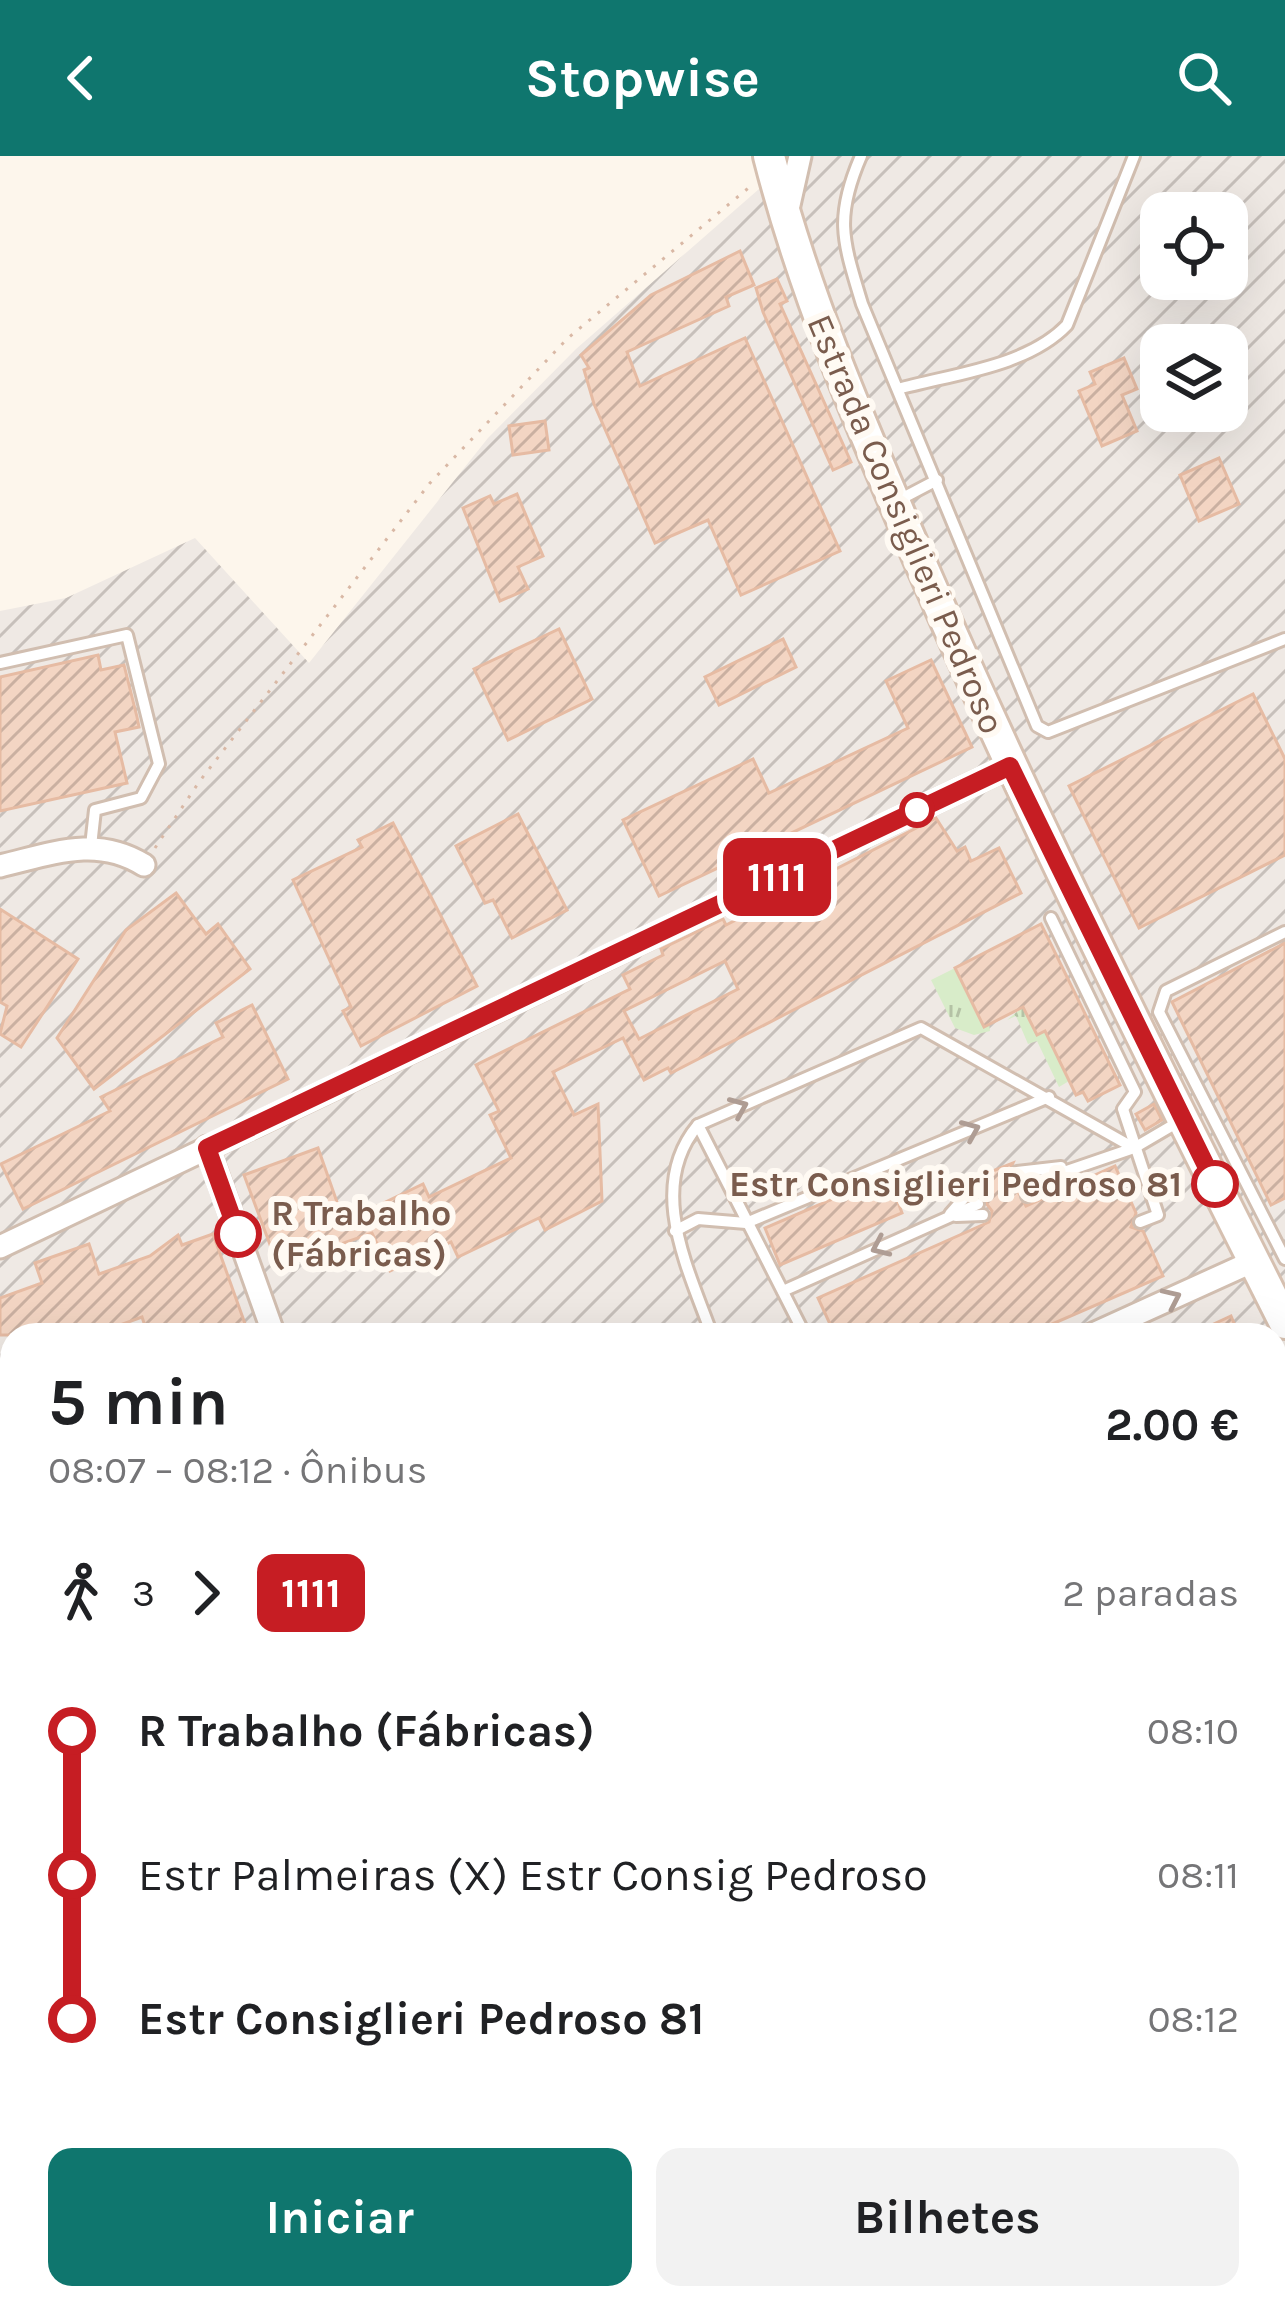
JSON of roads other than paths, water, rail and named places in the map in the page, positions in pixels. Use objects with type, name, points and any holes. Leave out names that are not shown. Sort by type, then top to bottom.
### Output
[{"type":"main road","name":"Estrada Consiglieri Pedroso","points":[[780,160],[788,230],[835,368],[1010,766],[1183,1119],[1269,1260],[1285,1323]]},
{"type":"street","points":[[0,1247],[1010,766]]},
{"type":"street","points":[[0,866],[91,847],[125,853],[144,865]]},
{"type":"street","points":[[207,1148],[270,1323]]},
{"type":"street","points":[[1119,1323],[1269,1260]]},
{"type":"lane","points":[[861,156],[842,199],[841,236],[898,389],[1037,726],[1048,732],[1285,639]]},
{"type":"lane","points":[[898,389],[1033,351],[1054,339],[1067,325],[1134,156]]},
{"type":"lane","points":[[894,502],[937,480]]},
{"type":"lane","points":[[0,663],[127,635],[159,764],[141,798],[95,810],[91,847]]},
{"type":"lane","points":[[1051,918],[1135,1092],[1123,1109],[1158,1215],[1140,1222]]},
{"type":"lane","points":[[1269,1260],[1159,1012],[1166,991],[1285,932]]},
{"type":"lane","points":[[708,1323],[675,1231],[676,1151],[698,1125],[921,1028],[1133,1148]]},
{"type":"lane","points":[[675,1231],[698,1220],[746,1223],[1048,1097]]},
{"type":"lane","points":[[1025,1191],[1077,1166],[1133,1148],[1183,1119]]},
{"type":"lane","points":[[698,1125],[800,1323]]},
{"type":"lane","points":[[1017,1172],[1077,1166]]},
{"type":"lane","points":[[948,1216],[972,1189]]},
{"type":"lane","points":[[783,1291],[948,1216],[981,1209]]},
{"type":"place","name":"Estr Consiglieri Pedroso 81","points":[[1215,1184]]},
{"type":"place","name":"R Trabalho (Fábricas)","points":[[238,1234]]}]
